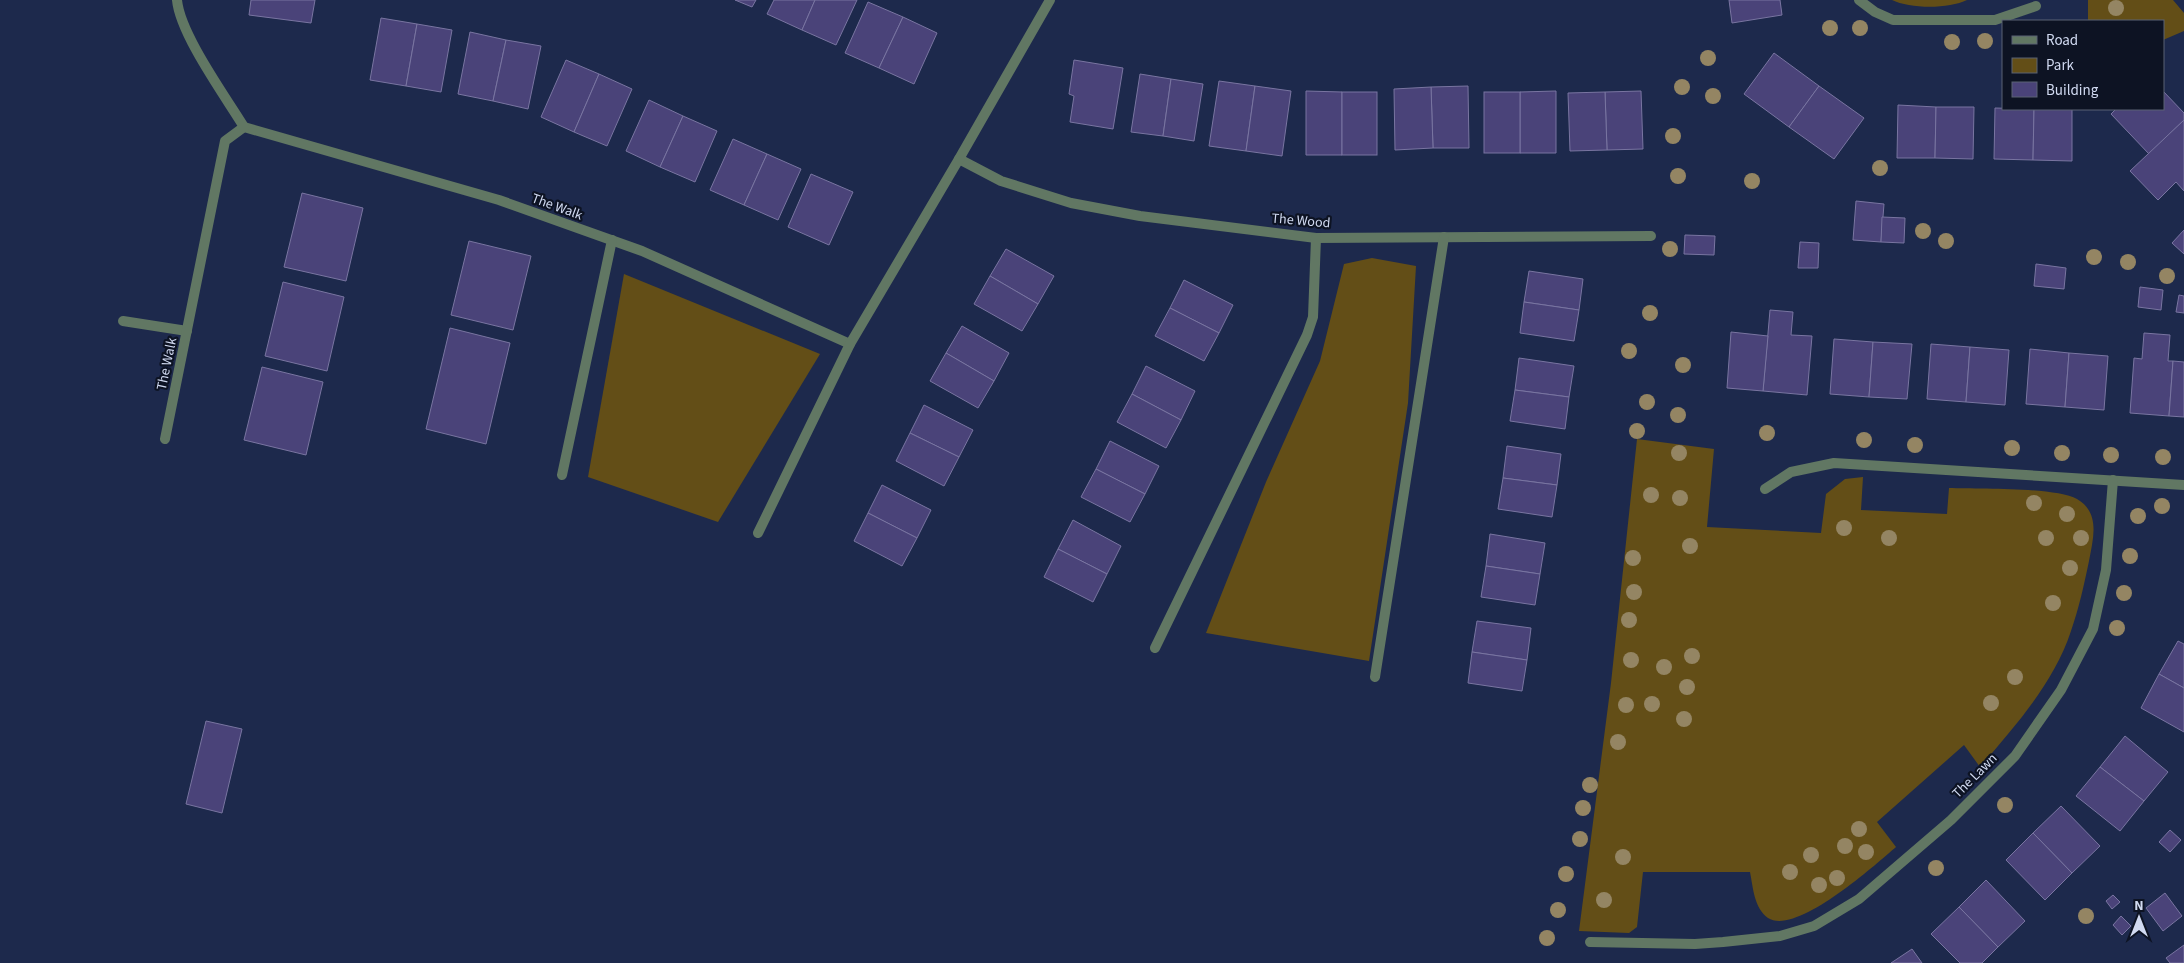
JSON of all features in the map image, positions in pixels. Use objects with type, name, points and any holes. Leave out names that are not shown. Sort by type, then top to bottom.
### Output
[{"type":"street","points":[[177,0],[177,7],[191,40],[244,127]]},
{"type":"street","points":[[758,533],[850,344],[959,160],[1050,0]]},
{"type":"street","points":[[1859,0],[1875,12],[1893,20],[1995,20],[2036,6]]},
{"type":"street","name":"The Walk","points":[[165,439],[225,142],[244,127],[499,200],[612,240],[642,251],[850,344]]},
{"type":"street","name":"The Wood","points":[[959,160],[1001,181],[1071,203],[1140,216],[1316,238],[1651,236]]},
{"type":"street","points":[[1375,677],[1444,237]]},
{"type":"street","points":[[1155,648],[1307,335],[1313,316],[1316,238]]},
{"type":"street","points":[[562,475],[612,240]]},
{"type":"street","points":[[122,321],[187,332]]},
{"type":"street","points":[[1765,489],[1791,472],[1834,463],[2184,485]]},
{"type":"street","name":"The Lawn","points":[[1590,942],[1695,944],[1780,936],[1814,926],[1865,894],[1951,820],[2015,756],[2061,690],[2093,630],[2106,570],[2113,480]]},
{"type":"green space","points":[[1892,0],[1967,0],[1950,5],[1930,7],[1909,5]]},
{"type":"green space","points":[[2088,0],[2173,0],[2184,13],[2184,31],[2164,40],[2164,20],[2088,20]]},
{"type":"green space","points":[[1372,258],[1416,266],[1408,403],[1369,661],[1206,633],[1266,482],[1320,361],[1344,264]]},
{"type":"green space","points":[[624,274],[820,354],[718,522],[588,477]]},
{"type":"green space","points":[[1637,439],[1714,449],[1707,527],[1821,533],[1826,494],[1845,479],[1863,477],[1861,510],[1947,514],[1949,488],[2015,489],[2052,492],[2077,499],[2090,511],[2094,527],[2092,544],[2074,622],[2055,668],[2032,703],[1980,767],[1964,745],[1877,822],[1896,847],[1853,883],[1815,908],[1797,917],[1781,921],[1768,918],[1763,914],[1755,897],[1750,872],[1643,872],[1637,927],[1629,933],[1579,931],[1611,683]]},
{"type":"building","points":[[251,0],[315,0],[311,23],[249,15]]},
{"type":"building","points":[[735,0],[756,0],[752,7]]},
{"type":"building","points":[[774,0],[815,0],[802,30],[767,14]]},
{"type":"building","points":[[815,0],[857,0],[836,45],[802,30]]},
{"type":"building","points":[[1729,0],[1780,0],[1782,15],[1732,23]]},
{"type":"building","points":[[868,2],[903,17],[879,68],[845,53]]},
{"type":"building","points":[[903,17],[937,33],[914,84],[879,68]]},
{"type":"building","points":[[381,18],[417,24],[406,86],[370,80]]},
{"type":"building","points":[[417,24],[452,30],[441,92],[406,86]]},
{"type":"building","points":[[470,32],[506,40],[493,101],[458,94]]},
{"type":"building","points":[[506,40],[541,46],[528,109],[493,101]]},
{"type":"building","points":[[1774,53],[1819,86],[1789,127],[1744,94]]},
{"type":"building","points":[[566,60],[599,74],[574,132],[541,117]]},
{"type":"building","points":[[1074,60],[1123,68],[1113,129],[1070,122],[1074,96],[1069,94]]},
{"type":"building","points":[[599,74],[632,89],[607,146],[574,132]]},
{"type":"building","points":[[1140,74],[1171,79],[1163,136],[1131,132]]},
{"type":"building","points":[[1171,79],[1203,84],[1194,141],[1163,136]]},
{"type":"building","points":[[1219,81],[1255,86],[1246,151],[1209,146]]},
{"type":"building","points":[[1255,86],[1291,91],[1282,156],[1246,151]]},
{"type":"building","points":[[1468,86],[1469,148],[1433,148],[1431,87]]},
{"type":"building","points":[[1819,86],[1864,118],[1834,159],[1789,127]]},
{"type":"building","points":[[1431,87],[1433,148],[1395,150],[1394,89]]},
{"type":"building","points":[[1306,91],[1342,92],[1342,155],[1306,155]]},
{"type":"building","points":[[1556,91],[1556,153],[1520,153],[1520,92]]},
{"type":"building","points":[[1641,91],[1643,149],[1607,150],[1605,92]]},
{"type":"building","points":[[1342,92],[1377,92],[1377,155],[1342,155]]},
{"type":"building","points":[[1484,92],[1520,92],[1520,153],[1484,153]]},
{"type":"building","points":[[1605,92],[1607,150],[1570,151],[1568,93]]},
{"type":"building","points":[[2164,92],[2184,113],[2184,120],[2149,154],[2111,114],[2115,110],[2164,110]]},
{"type":"building","points":[[649,100],[683,116],[660,167],[626,151]]},
{"type":"building","points":[[1898,105],[1936,107],[1935,158],[1897,158]]},
{"type":"building","points":[[1936,107],[1974,107],[1973,159],[1935,158]]},
{"type":"building","points":[[1995,108],[2002,108],[2002,110],[2034,110],[2033,160],[1994,159]]},
{"type":"building","points":[[2034,110],[2072,110],[2072,161],[2033,160]]},
{"type":"building","points":[[683,116],[717,131],[695,182],[660,167]]},
{"type":"building","points":[[2184,120],[2184,191],[2176,182],[2158,200],[2130,171]]},
{"type":"building","points":[[733,139],[767,154],[744,205],[710,190]]},
{"type":"building","points":[[767,154],[801,169],[778,220],[744,205]]},
{"type":"building","points":[[811,174],[853,192],[829,245],[788,227]]},
{"type":"building","points":[[302,193],[363,208],[346,281],[284,267]]},
{"type":"building","points":[[1856,201],[1884,204],[1881,242],[1853,240]]},
{"type":"building","points":[[1882,217],[1905,218],[1904,243],[1881,242]]},
{"type":"building","points":[[2184,230],[2184,254],[2172,243]]},
{"type":"building","points":[[1685,235],[1715,236],[1714,255],[1684,254]]},
{"type":"building","points":[[469,241],[531,256],[513,330],[451,315]]},
{"type":"building","points":[[1800,242],[1819,243],[1818,268],[1798,268]]},
{"type":"building","points":[[1006,249],[1054,276],[1038,304],[990,276]]},
{"type":"building","points":[[2036,264],[2066,268],[2064,289],[2034,286]]},
{"type":"building","points":[[1529,271],[1583,279],[1579,310],[1524,302]]},
{"type":"building","points":[[990,276],[1038,304],[1022,331],[974,304]]},
{"type":"building","points":[[1184,280],[1233,305],[1219,333],[1170,308]]},
{"type":"building","points":[[283,282],[344,297],[327,371],[265,356]]},
{"type":"building","points":[[2140,287],[2163,290],[2161,310],[2138,307]]},
{"type":"building","points":[[2179,295],[2184,296],[2184,313],[2176,312]]},
{"type":"building","points":[[1524,302],[1579,310],[1574,341],[1520,333]]},
{"type":"building","points":[[1170,308],[1219,333],[1204,361],[1155,336]]},
{"type":"building","points":[[1770,310],[1793,312],[1791,335],[1812,336],[1807,395],[1763,391]]},
{"type":"building","points":[[962,326],[1009,353],[994,381],[946,353]]},
{"type":"building","points":[[450,328],[510,343],[486,444],[426,429]]},
{"type":"building","points":[[1731,332],[1768,336],[1763,391],[1727,388]]},
{"type":"building","points":[[2144,333],[2170,335],[2168,361],[2173,361],[2169,416],[2130,413],[2134,358],[2142,359]]},
{"type":"building","points":[[1834,339],[1873,342],[1869,397],[1830,394]]},
{"type":"building","points":[[1873,342],[1912,344],[1907,399],[1869,397]]},
{"type":"building","points":[[1931,344],[1970,347],[1966,402],[1927,399]]},
{"type":"building","points":[[1970,347],[2009,350],[2005,405],[1966,402]]},
{"type":"building","points":[[2030,349],[2069,353],[2065,407],[2026,404]]},
{"type":"building","points":[[946,353],[994,381],[978,408],[930,381]]},
{"type":"building","points":[[2069,353],[2108,356],[2104,410],[2065,407]]},
{"type":"building","points":[[1519,358],[1574,366],[1569,397],[1515,390]]},
{"type":"building","points":[[2173,361],[2184,362],[2184,417],[2169,416]]},
{"type":"building","points":[[1146,366],[1195,391],[1181,420],[1132,394]]},
{"type":"building","points":[[262,367],[323,382],[306,455],[244,440]]},
{"type":"building","points":[[1515,390],[1569,397],[1565,429],[1510,421]]},
{"type":"building","points":[[1132,394],[1181,420],[1166,448],[1117,422]]},
{"type":"building","points":[[924,405],[973,430],[959,457],[910,433]]},
{"type":"building","points":[[910,433],[959,457],[944,486],[896,461]]},
{"type":"building","points":[[1110,441],[1159,466],[1145,494],[1096,469]]},
{"type":"building","points":[[1507,446],[1561,454],[1557,485],[1503,478]]},
{"type":"building","points":[[1096,469],[1145,494],[1130,522],[1081,497]]},
{"type":"building","points":[[1503,478],[1557,485],[1552,517],[1498,509]]},
{"type":"building","points":[[882,485],[931,510],[917,538],[868,513]]},
{"type":"building","points":[[868,513],[917,538],[902,566],[854,541]]},
{"type":"building","points":[[1073,520],[1121,546],[1107,574],[1058,549]]},
{"type":"building","points":[[1490,534],[1545,543],[1540,574],[1486,566]]},
{"type":"building","points":[[1058,549],[1107,574],[1093,602],[1044,577]]},
{"type":"building","points":[[1486,566],[1540,574],[1535,605],[1481,597]]},
{"type":"building","points":[[1477,621],[1531,628],[1527,660],[1472,652]]},
{"type":"building","points":[[2178,641],[2184,644],[2184,688],[2159,674]]},
{"type":"building","points":[[1472,652],[1527,660],[1522,691],[1468,683]]},
{"type":"building","points":[[2159,674],[2184,688],[2184,732],[2141,708]]},
{"type":"building","points":[[206,721],[242,729],[222,813],[186,804]]},
{"type":"building","points":[[2125,736],[2168,772],[2144,801],[2100,767]]},
{"type":"building","points":[[2100,767],[2144,801],[2120,831],[2076,796]]},
{"type":"building","points":[[2061,806],[2100,846],[2072,873],[2033,833]]},
{"type":"building","points":[[2170,830],[2181,840],[2170,852],[2159,842]]},
{"type":"building","points":[[2033,833],[2072,873],[2045,900],[2006,860]]},
{"type":"building","points":[[1986,880],[2025,921],[1998,947],[1959,907]]},
{"type":"building","points":[[2165,893],[2182,916],[2163,931],[2146,908]]},
{"type":"building","points":[[2113,895],[2120,902],[2112,909],[2106,901]]},
{"type":"building","points":[[1959,907],[1998,947],[1982,963],[1960,963],[1931,934]]},
{"type":"building","points":[[2121,916],[2131,926],[2122,935],[2113,925]]},
{"type":"building","points":[[2184,945],[2184,963],[2170,963],[2166,958]]},
{"type":"building","points":[[1912,949],[1922,963],[1891,963]]}]
